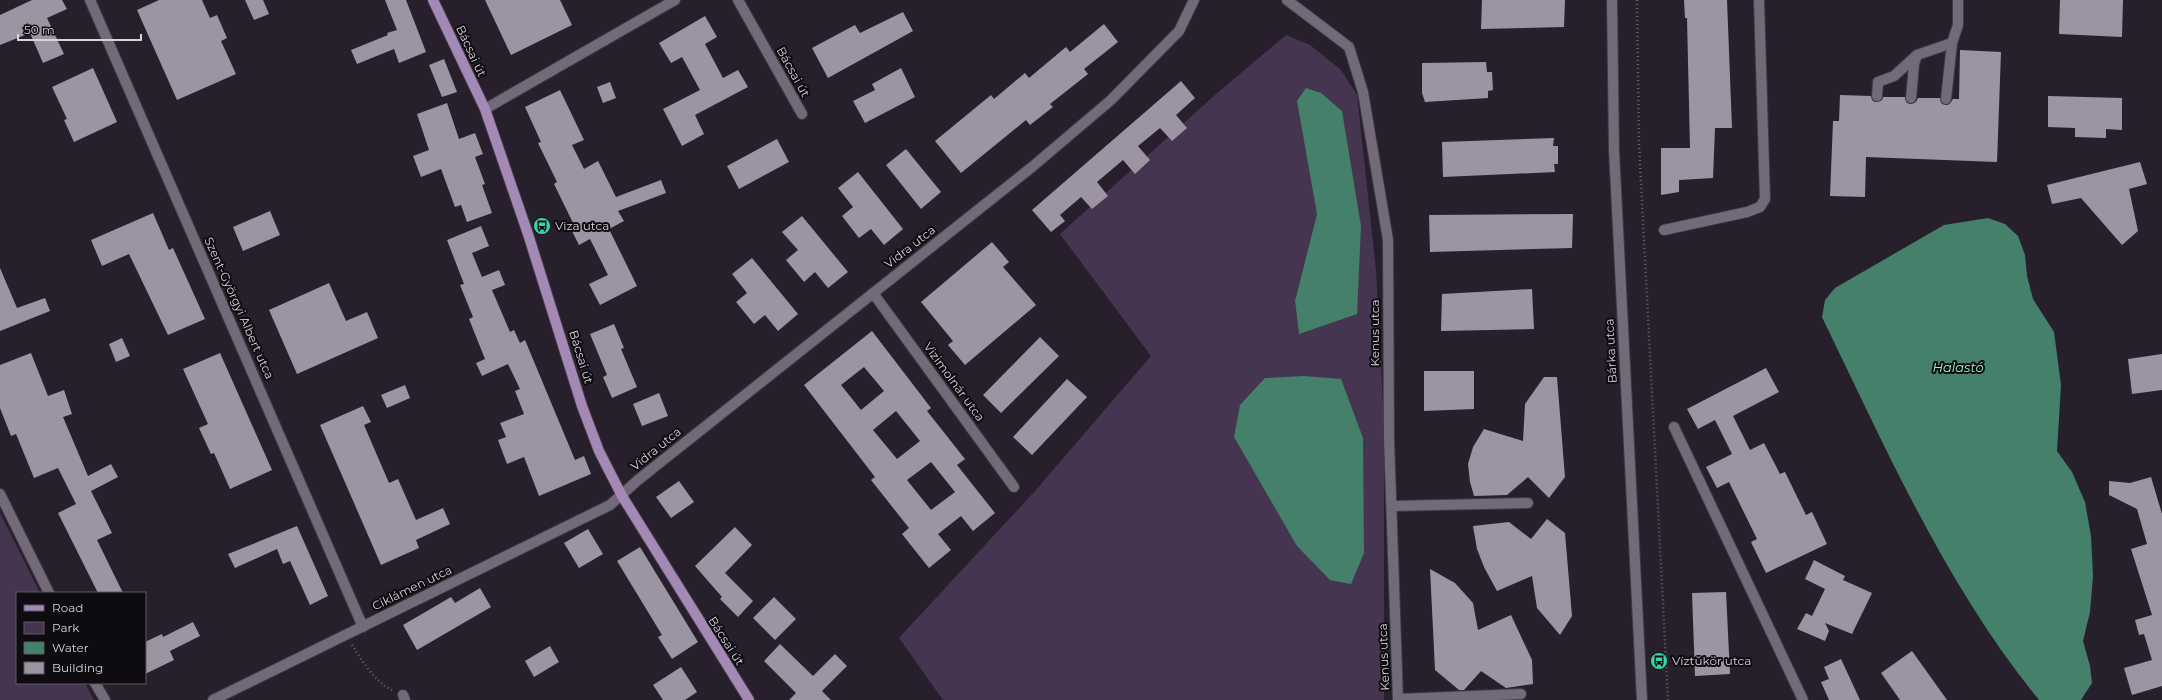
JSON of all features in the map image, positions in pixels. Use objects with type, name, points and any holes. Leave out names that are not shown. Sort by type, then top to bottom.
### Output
[{"type":"main road","name":"Bácsai út","points":[[433,0],[485,109],[530,241],[582,406],[600,451],[622,496],[683,597],[749,700]]},
{"type":"street","name":"Szent-Györgyi Albert utca","points":[[90,0],[363,627]]},
{"type":"street","points":[[485,109],[675,0]]},
{"type":"street","name":"Bácsai út","points":[[738,0],[802,114]]},
{"type":"street","name":"Vidra utca","points":[[622,496],[638,480],[1032,167],[1110,100],[1179,31],[1194,0]]},
{"type":"street","name":"Kenus utca","points":[[1287,0],[1349,47],[1362,92],[1388,240],[1389,440],[1398,699]]},
{"type":"street","name":"Bárka utca","points":[[1612,0],[1614,150],[1642,700]]},
{"type":"street","points":[[1664,230],[1747,212],[1760,207],[1765,199],[1759,0]]},
{"type":"street","points":[[1946,98],[1952,43],[1958,25],[1958,0]]},
{"type":"street","points":[[1877,96],[1878,82],[1894,76],[1917,55],[1952,43]]},
{"type":"street","points":[[1911,98],[1914,64],[1917,55]]},
{"type":"street","name":"Vizimolnár utca","points":[[873,293],[1014,487]]},
{"type":"street","points":[[1674,427],[1803,700]]},
{"type":"street","points":[[0,494],[49,592]]},
{"type":"street","name":"Ciklámen utca","points":[[213,700],[610,505],[622,496]]},
{"type":"street","points":[[1392,506],[1528,503]]},
{"type":"street","points":[[96,684],[105,700]]},
{"type":"street","points":[[1398,699],[1521,694]]},
{"type":"path","points":[[1637,0],[1639,144],[1668,700]]},
{"type":"path","points":[[346,635],[371,672],[385,687],[404,698]]},
{"type":"green space","points":[[1286,35],[1310,45],[1341,70],[1357,95],[1376,270],[1384,423],[1384,700],[943,700],[899,638],[1035,491],[1151,356],[1060,234],[1215,95]],"holes":[[[1317,214],[1299,334],[1295,301]]]},
{"type":"green space","points":[[0,513],[40,592],[16,592],[16,684],[86,684],[94,700],[0,700]]},
{"type":"water","points":[[1306,88],[1321,93],[1342,111],[1361,226],[1357,314],[1299,334],[1295,301],[1317,214],[1297,101]]},
{"type":"water","name":"Halastó","points":[[1988,218],[2005,224],[2018,236],[2025,255],[2027,276],[2033,299],[2054,332],[2061,385],[2057,451],[2072,472],[2085,502],[2091,536],[2093,576],[2090,612],[2083,641],[2090,666],[2092,683],[2081,700],[2039,700],[1975,611],[1946,564],[1894,466],[1822,317],[1825,300],[1835,288],[1944,225]]},
{"type":"water","points":[[1304,376],[1341,379],[1363,438],[1364,553],[1351,584],[1330,580],[1297,546],[1234,437],[1240,405],[1265,378]]},
{"type":"building","points":[[32,0],[62,0],[67,9],[47,18],[64,54],[43,63],[30,33],[0,45],[0,15]]},
{"type":"building","points":[[159,0],[202,0],[210,18],[217,15],[227,38],[221,41],[236,74],[177,100],[137,10]]},
{"type":"building","points":[[245,0],[263,0],[269,14],[254,20]]},
{"type":"building","points":[[385,0],[406,0],[426,52],[399,63],[394,49],[357,64],[351,50],[388,35],[387,33],[397,30]]},
{"type":"building","points":[[485,0],[560,0],[572,25],[511,55]]},
{"type":"building","points":[[1482,0],[1565,0],[1564,27],[1481,29]]},
{"type":"building","points":[[1684,0],[1727,0],[1732,128],[1715,128],[1713,178],[1679,180],[1679,192],[1661,195],[1661,148],[1690,148],[1687,18],[1685,18]]},
{"type":"building","points":[[2060,0],[2123,0],[2122,37],[2059,34]]},
{"type":"building","points":[[903,12],[913,31],[828,78],[812,48],[855,25],[860,33]]},
{"type":"building","points":[[705,16],[717,37],[705,44],[723,78],[738,70],[748,87],[695,115],[704,134],[682,146],[663,109],[700,90],[682,57],[671,63],[659,43]]},
{"type":"building","points":[[1104,24],[1118,42],[1084,69],[1088,74],[1050,104],[1053,107],[1030,125],[1026,120],[961,173],[935,141],[991,95],[994,99],[1025,73],[1029,78],[1066,47],[1070,52]]},
{"type":"building","points":[[1960,50],[2001,52],[1997,162],[1866,157],[1865,197],[1830,196],[1833,121],[1839,121],[1840,95],[1871,96],[1873,101],[1877,102],[1882,100],[1883,97],[1905,97],[1907,103],[1911,104],[1916,102],[1918,98],[1940,98],[1942,104],[1948,105],[1953,99],[1959,99]]},
{"type":"building","points":[[444,59],[457,92],[442,97],[429,65]]},
{"type":"building","points":[[1486,62],[1487,72],[1492,72],[1493,90],[1488,91],[1488,98],[1425,102],[1422,93],[1422,63]]},
{"type":"building","points":[[93,68],[117,122],[74,142],[64,120],[67,119],[52,87]]},
{"type":"building","points":[[901,68],[915,97],[865,123],[853,101],[875,90],[872,84]]},
{"type":"building","points":[[1181,81],[1195,98],[1176,115],[1187,128],[1172,141],[1160,128],[1138,146],[1150,160],[1135,174],[1123,160],[1097,182],[1108,196],[1092,209],[1081,197],[1060,215],[1065,221],[1051,232],[1032,210]]},
{"type":"building","points":[[610,82],[616,98],[603,103],[597,87]]},
{"type":"building","points":[[560,90],[584,140],[572,145],[584,169],[598,161],[616,197],[661,180],[666,193],[618,211],[624,221],[609,229],[637,286],[600,305],[589,284],[608,275],[590,239],[579,245],[569,225],[573,223],[554,184],[557,182],[538,143],[541,142],[525,107]]},
{"type":"building","points":[[2048,96],[2122,98],[2122,130],[2106,129],[2106,138],[2075,137],[2075,128],[2048,127]]},
{"type":"building","points":[[447,103],[459,139],[475,133],[483,154],[475,157],[485,184],[482,185],[492,213],[467,222],[461,205],[455,207],[441,169],[421,177],[413,156],[429,150],[417,114]]},
{"type":"building","points":[[1554,138],[1553,146],[1558,146],[1558,164],[1554,164],[1555,172],[1443,177],[1442,142]]},
{"type":"building","points":[[777,139],[789,162],[739,189],[727,166]]},
{"type":"building","points":[[906,149],[941,192],[921,209],[886,165]]},
{"type":"building","points":[[2140,162],[2147,184],[2129,189],[2138,231],[2122,245],[2081,198],[2052,204],[2047,185]]},
{"type":"building","points":[[858,172],[903,229],[884,245],[871,229],[859,238],[842,216],[853,207],[838,188]]},
{"type":"building","points":[[270,211],[280,235],[243,251],[233,227]]},
{"type":"building","points":[[153,213],[169,250],[173,248],[205,319],[168,335],[129,254],[102,266],[91,240]]},
{"type":"building","points":[[1573,214],[1572,248],[1430,252],[1429,215]]},
{"type":"building","points":[[802,216],[848,272],[828,288],[815,272],[804,282],[786,260],[798,250],[782,232]]},
{"type":"building","points":[[481,226],[489,246],[472,253],[482,277],[499,270],[505,285],[492,290],[510,332],[514,330],[520,343],[525,340],[575,460],[584,456],[591,474],[539,496],[524,457],[507,464],[498,440],[506,437],[500,423],[524,414],[515,391],[520,389],[508,364],[482,376],[476,363],[485,359],[469,319],[473,317],[460,285],[464,284],[447,240]]},
{"type":"building","points":[[992,242],[1009,262],[1003,267],[1036,305],[965,365],[948,345],[953,341],[921,302]]},
{"type":"building","points":[[752,258],[798,314],[778,331],[765,315],[754,324],[736,302],[747,293],[732,274]]},
{"type":"building","points":[[0,268],[17,308],[45,298],[50,311],[0,331]]},
{"type":"building","points":[[329,283],[346,321],[367,312],[378,338],[297,374],[269,310]]},
{"type":"building","points":[[1532,289],[1534,329],[1441,331],[1442,294]]},
{"type":"building","points":[[614,324],[624,348],[621,349],[637,387],[612,398],[603,377],[607,375],[590,334]]},
{"type":"building","points":[[872,331],[931,408],[927,411],[965,459],[957,465],[995,513],[973,531],[961,516],[938,534],[951,550],[929,568],[902,534],[909,528],[871,480],[875,477],[804,385]],"holes":[[[864,367],[884,391],[861,410],[841,385]],[[896,411],[920,441],[897,459],[873,430]],[[931,462],[955,492],[931,510],[907,480]]]},
{"type":"building","points":[[1040,337],[1059,356],[1001,413],[983,395]]},
{"type":"building","points":[[122,338],[130,356],[116,362],[109,344]]},
{"type":"building","points":[[31,353],[48,396],[64,390],[72,414],[63,417],[88,476],[111,464],[118,477],[91,491],[112,533],[97,540],[123,592],[98,592],[58,513],[76,504],[58,468],[34,478],[16,434],[11,436],[0,408],[0,365]]},
{"type":"building","points":[[220,353],[272,470],[230,489],[214,453],[211,454],[199,428],[208,424],[183,369]]},
{"type":"building","points":[[2162,354],[2162,390],[2132,394],[2128,359]]},
{"type":"building","points":[[1766,368],[1779,392],[1733,416],[1750,450],[1764,443],[1780,474],[1785,472],[1806,515],[1812,512],[1827,544],[1766,573],[1751,542],[1757,539],[1729,482],[1717,488],[1706,467],[1732,454],[1715,420],[1698,429],[1687,409]]},
{"type":"building","points":[[1424,371],[1474,371],[1474,409],[1424,411]]},
{"type":"building","points":[[1544,377],[1557,377],[1565,477],[1549,498],[1528,477],[1507,495],[1474,496],[1470,482],[1468,464],[1473,447],[1484,429],[1523,441],[1525,404]]},
{"type":"building","points":[[1067,379],[1087,397],[1032,455],[1013,437]]},
{"type":"building","points":[[405,385],[410,398],[387,408],[381,395]]},
{"type":"building","points":[[659,393],[668,416],[642,426],[633,404]]},
{"type":"building","points":[[363,406],[371,422],[364,425],[389,483],[398,479],[416,520],[443,508],[450,524],[416,540],[419,548],[381,565],[320,425]]},
{"type":"building","points":[[2151,477],[2162,514],[2162,686],[2132,695],[2124,668],[2152,660],[2144,634],[2139,635],[2135,620],[2152,615],[2131,549],[2147,544],[2137,509],[2109,495],[2109,481],[2130,483]]},
{"type":"building","points":[[679,481],[694,502],[671,518],[656,497]]},
{"type":"building","points":[[1547,519],[1565,533],[1572,616],[1560,635],[1537,608],[1532,576],[1497,591],[1484,567],[1477,549],[1473,526],[1509,522],[1531,539]]},
{"type":"building","points":[[297,526],[328,596],[310,605],[290,561],[283,564],[277,549],[235,568],[228,554]]},
{"type":"building","points":[[735,527],[752,545],[725,573],[753,601],[738,617],[720,599],[722,597],[695,566]]},
{"type":"building","points":[[588,529],[603,554],[579,568],[564,543]]},
{"type":"building","points":[[640,547],[698,642],[672,659],[658,637],[662,635],[617,561]]},
{"type":"building","points":[[1814,560],[1845,576],[1843,580],[1872,593],[1852,634],[1825,623],[1829,631],[1825,641],[1797,629],[1806,613],[1812,616],[1825,589],[1805,579]]},
{"type":"building","points":[[1430,569],[1455,583],[1473,603],[1478,630],[1511,615],[1532,660],[1533,684],[1506,688],[1481,671],[1464,690],[1459,690],[1435,670]]},
{"type":"building","points":[[480,588],[491,607],[417,650],[403,625],[451,597],[455,603]]},
{"type":"building","points":[[1726,592],[1730,674],[1695,676],[1692,593]]},
{"type":"building","points":[[774,597],[796,619],[775,640],[753,618]]},
{"type":"building","points":[[193,622],[200,636],[170,651],[174,660],[146,674],[146,642],[162,634],[163,637]]},
{"type":"building","points":[[780,644],[813,676],[835,654],[847,666],[822,691],[831,700],[789,700],[796,693],[764,661]]},
{"type":"building","points":[[550,646],[559,662],[534,677],[525,661]]},
{"type":"building","points":[[1912,651],[1947,700],[1900,700],[1881,673]]},
{"type":"building","points":[[1841,659],[1860,700],[1829,700],[1821,682],[1829,679],[1824,667]]},
{"type":"building","points":[[681,667],[697,692],[685,700],[663,700],[653,685]]},
{"type":"place","name":"Viza utca","points":[[542,226]]},
{"type":"place","name":"Víztükör utca","points":[[1659,661]]}]
